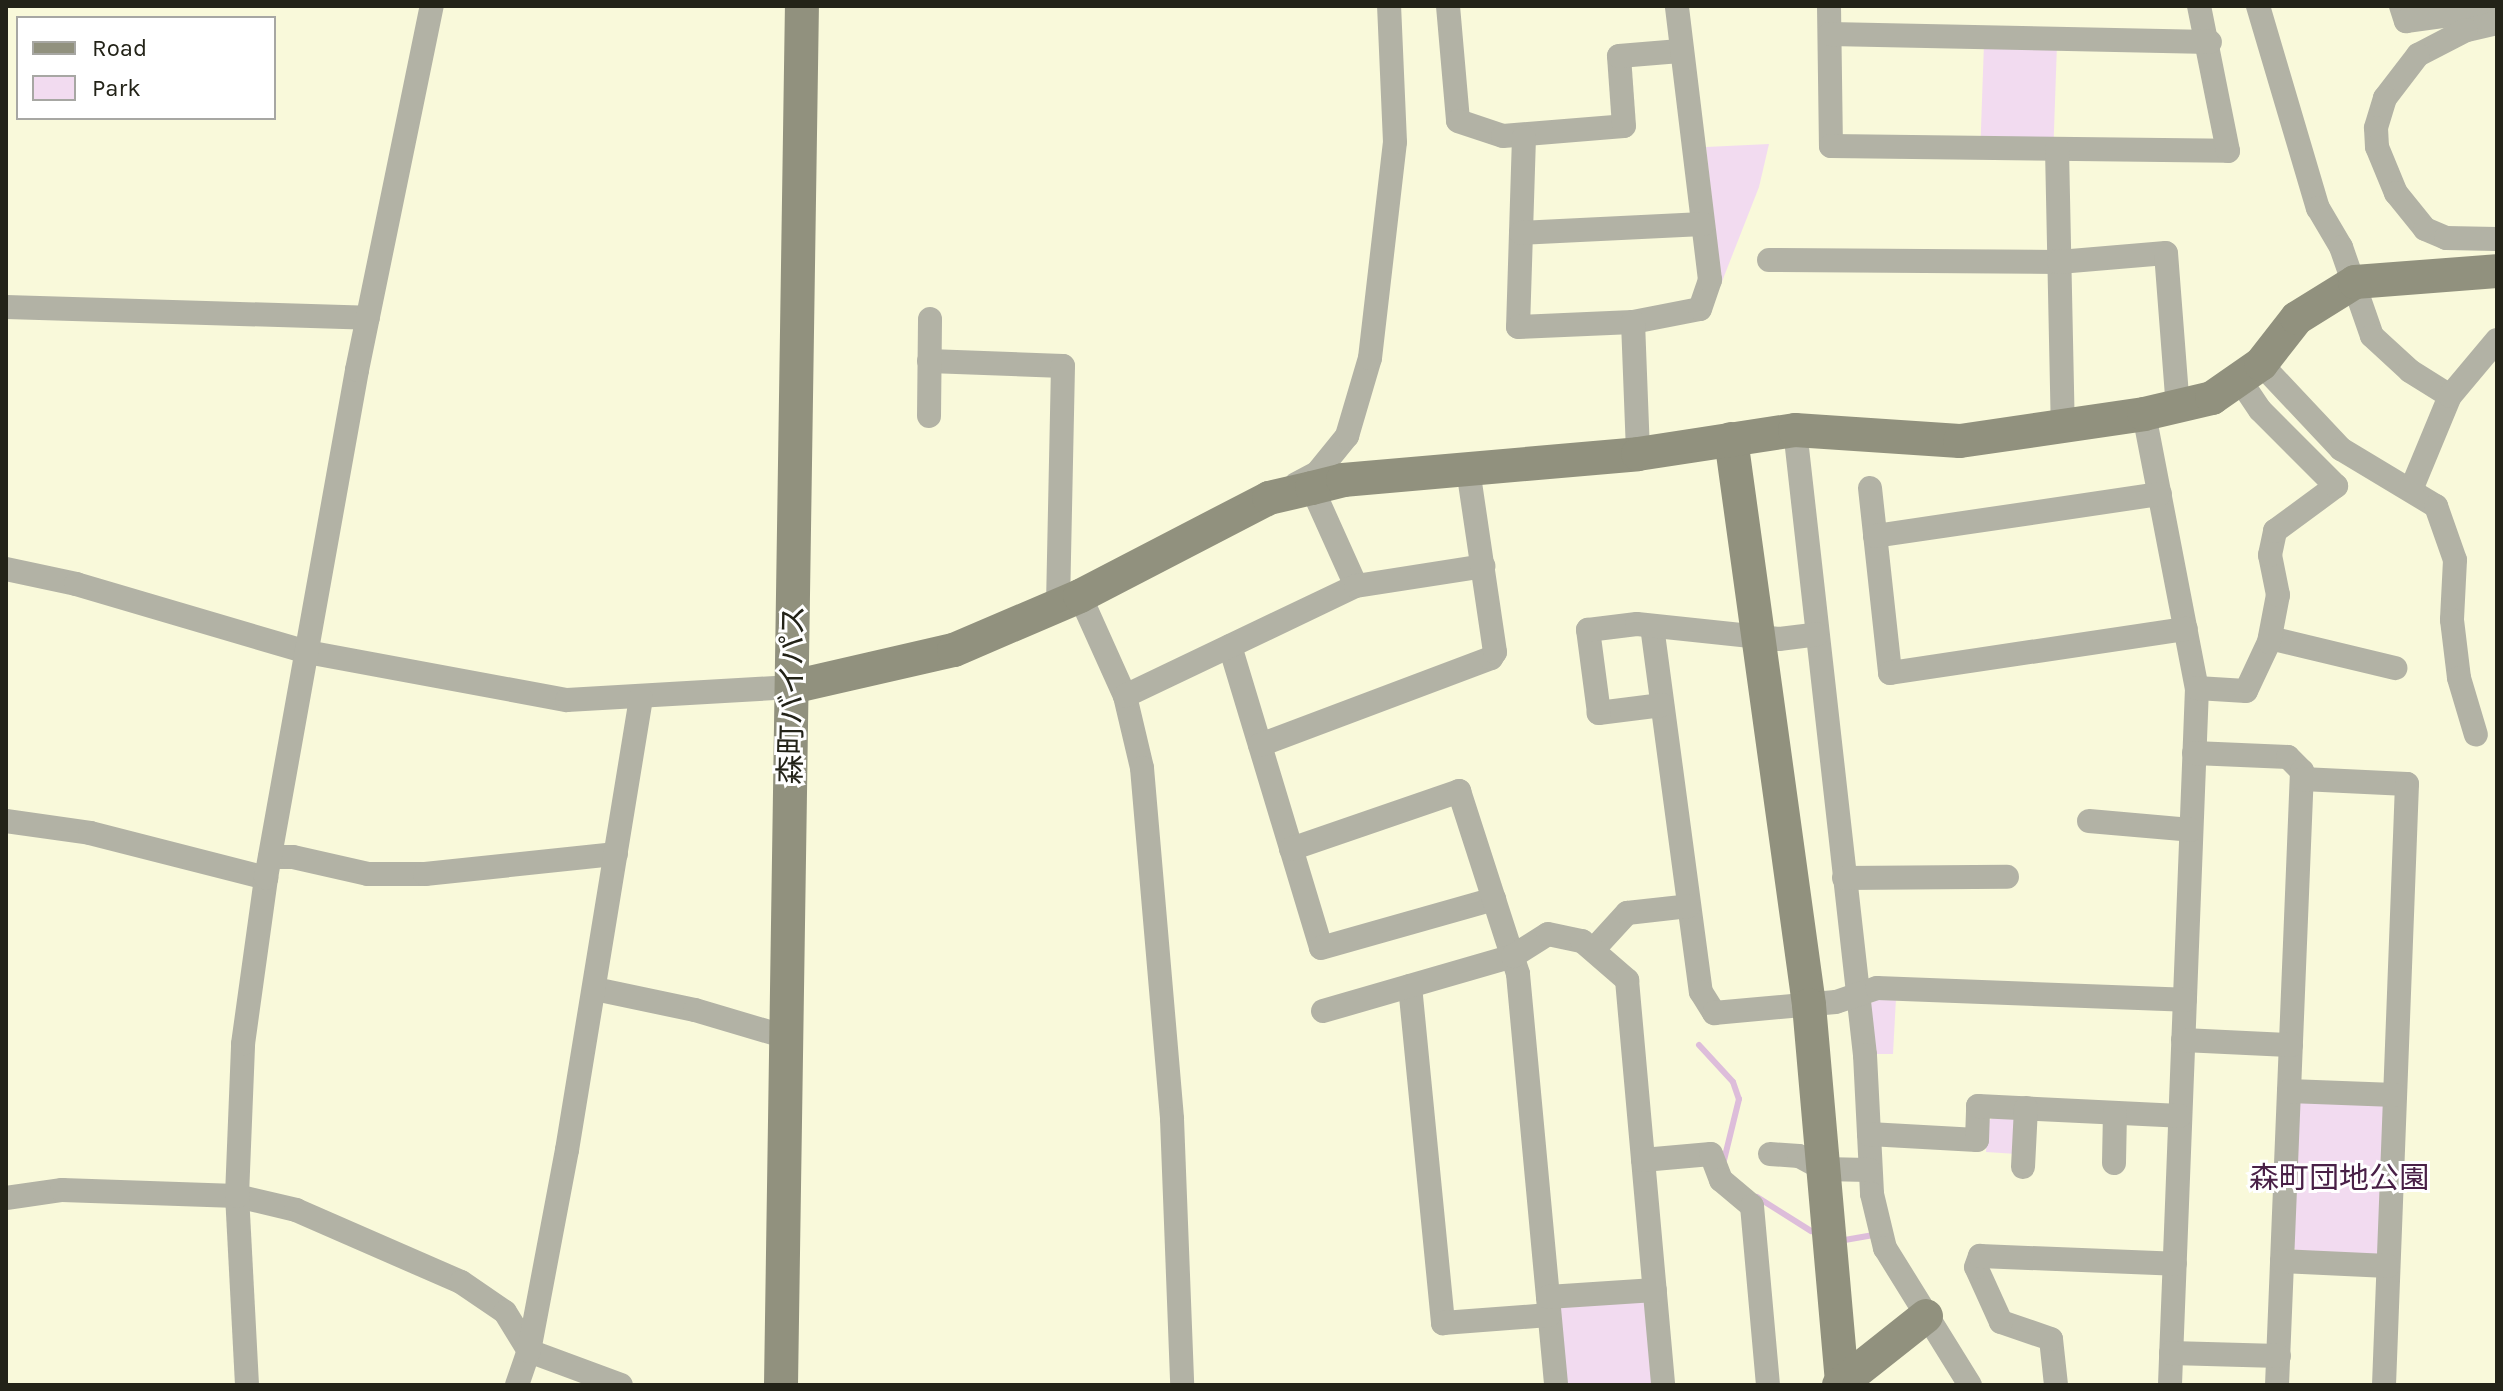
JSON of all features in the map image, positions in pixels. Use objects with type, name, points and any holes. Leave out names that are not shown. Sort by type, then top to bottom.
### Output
[{"type":"street","points":[[247,1385],[237,1196],[237,1097],[268,868],[368,318],[432,6]]},
{"type":"street","name":"森町バイパス","points":[[781,1385],[802,6]]},
{"type":"street","points":[[6,569],[76,584],[307,652],[567,700],[792,687],[954,650],[1069,601],[1317,473],[1347,436],[1360,400],[1391,204],[1395,142],[1389,6]]},
{"type":"street","points":[[1448,6],[1458,121],[1524,137],[1624,126],[1619,56],[1680,51]]},
{"type":"street","points":[[1524,137],[1518,327],[1633,322],[1700,309],[1710,280],[1680,51],[1677,6]]},
{"type":"street","points":[[1829,6],[1831,146],[2228,151],[2214,101],[2210,42],[2199,6]]},
{"type":"street","points":[[2258,6],[2318,208],[2355,282],[2372,336],[2410,371],[2450,396]]},
{"type":"street","points":[[2401,6],[2406,21],[2497,9]]},
{"type":"street","points":[[2497,23],[2466,30],[2418,55],[2385,98],[2376,128],[2377,147],[2396,193],[2425,229],[2446,238],[2497,239]]},
{"type":"street","points":[[1830,34],[2210,42]]},
{"type":"street","points":[[2057,149],[2063,427]]},
{"type":"street","points":[[1521,233],[1703,224]]},
{"type":"street","points":[[1769,260],[2059,262],[2166,253],[2178,408]]},
{"type":"street","points":[[1269,498],[1312,488],[1638,454],[1795,430],[1960,441],[2178,408],[2212,398],[2250,372],[2297,318],[2355,282],[2497,271]]},
{"type":"street","points":[[6,307],[368,318]]},
{"type":"street","points":[[929,416],[930,319]]},
{"type":"street","points":[[1633,322],[1638,454]]},
{"type":"street","points":[[2411,490],[2450,396],[2497,340]]},
{"type":"street","points":[[929,361],[1063,366],[1069,601],[1125,696],[1142,768],[1172,1119],[1182,1385]]},
{"type":"street","points":[[2250,372],[2341,449],[2436,506],[2448,528],[2455,560],[2452,620],[2457,663],[2476,735]]},
{"type":"street","points":[[2197,688],[2246,691],[2270,638],[2278,595],[2270,555],[2275,531],[2336,486],[2260,410],[2250,372]]},
{"type":"street","points":[[2144,414],[2197,688],[2170,1385]]},
{"type":"street","points":[[1795,430],[1857,994],[1869,1134],[1869,1170],[1879,1233],[1926,1316],[1956,1354],[1970,1385]]},
{"type":"street","points":[[1731,439],[1761,638],[1809,1005],[1841,1385]]},
{"type":"street","points":[[1260,745],[1491,658],[1495,652],[1468,470]]},
{"type":"street","points":[[1312,488],[1356,586]]},
{"type":"street","points":[[1870,488],[1890,673],[2186,629]]},
{"type":"street","points":[[1875,536],[2160,494]]},
{"type":"street","points":[[1125,696],[1356,586],[1483,566]]},
{"type":"street","points":[[1662,705],[1599,713],[1588,630],[1652,626],[1761,638],[1817,634]]},
{"type":"street","points":[[1652,626],[1701,992],[1709,1009],[1734,1014],[1809,1005],[1877,988],[2185,1000]]},
{"type":"street","points":[[2270,638],[2395,668]]},
{"type":"street","points":[[1230,646],[1321,948],[1494,899]]},
{"type":"street","points":[[517,1385],[529,1351],[595,989],[641,698]]},
{"type":"street","points":[[2194,753],[2288,757],[2302,771],[2277,1385]]},
{"type":"street","points":[[2302,779],[2407,784],[2384,1385]]},
{"type":"street","points":[[1291,849],[1459,791],[1513,956],[1556,1385]]},
{"type":"street","points":[[6,821],[90,833],[268,868],[293,857],[368,874],[411,874],[616,854]]},
{"type":"street","points":[[2089,821],[2191,830]]},
{"type":"street","points":[[1844,878],[2007,877]]},
{"type":"street","points":[[1594,949],[1627,913],[1689,906]]},
{"type":"street","points":[[1323,1011],[1513,956],[1548,934],[1582,941],[1627,980],[1663,1385]]},
{"type":"street","points":[[1410,986],[1443,1323],[1655,1290]]},
{"type":"street","points":[[595,989],[695,1010],[786,1037]]},
{"type":"street","points":[[2183,1040],[2291,1045]]},
{"type":"street","points":[[2289,1091],[2395,1095]]},
{"type":"street","points":[[1869,1134],[1977,1140],[1978,1106],[2180,1116]]},
{"type":"street","points":[[2023,1167],[2026,1108]]},
{"type":"street","points":[[2114,1163],[2115,1113]]},
{"type":"street","points":[[1643,1160],[1711,1154],[1721,1180],[1752,1206],[1768,1385]]},
{"type":"street","points":[[1770,1154],[1799,1156],[1823,1169],[1869,1170]]},
{"type":"street","points":[[6,1198],[62,1190],[237,1196],[296,1210],[461,1282],[505,1312],[529,1351],[621,1385]]},
{"type":"street","points":[[2056,1385],[2051,1339],[2001,1322],[1976,1267],[1980,1256],[2175,1264]]},
{"type":"street","points":[[2282,1261],[2388,1266]]},
{"type":"street","points":[[1841,1385],[1926,1316]]},
{"type":"street","points":[[2171,1353],[2279,1356]]},
{"type":"green space","points":[[1984,43],[2057,46],[2054,141],[1981,139]]},
{"type":"green space","points":[[1769,144],[1759,187],[1721,284],[1706,147]]},
{"type":"green space","points":[[1880,998],[1896,998],[1893,1054],[1872,1054],[1869,1004]]},
{"type":"green space","name":"森町団地公園","points":[[2308,1098],[2379,1101],[2386,1109],[2380,1251],[2372,1259],[2299,1255],[2293,1246],[2299,1104]]},
{"type":"green space","points":[[1994,1117],[2014,1117],[2017,1154],[1986,1152],[1987,1122]]},
{"type":"green space","points":[[1647,1302],[1654,1385],[1566,1385],[1558,1310],[1564,1303]]},
{"type":"waterway","points":[[1699,1045],[1733,1082],[1739,1099],[1724,1160]]},
{"type":"waterway","points":[[1757,1197],[1811,1231]]},
{"type":"waterway","points":[[1839,1241],[1873,1235]]}]
